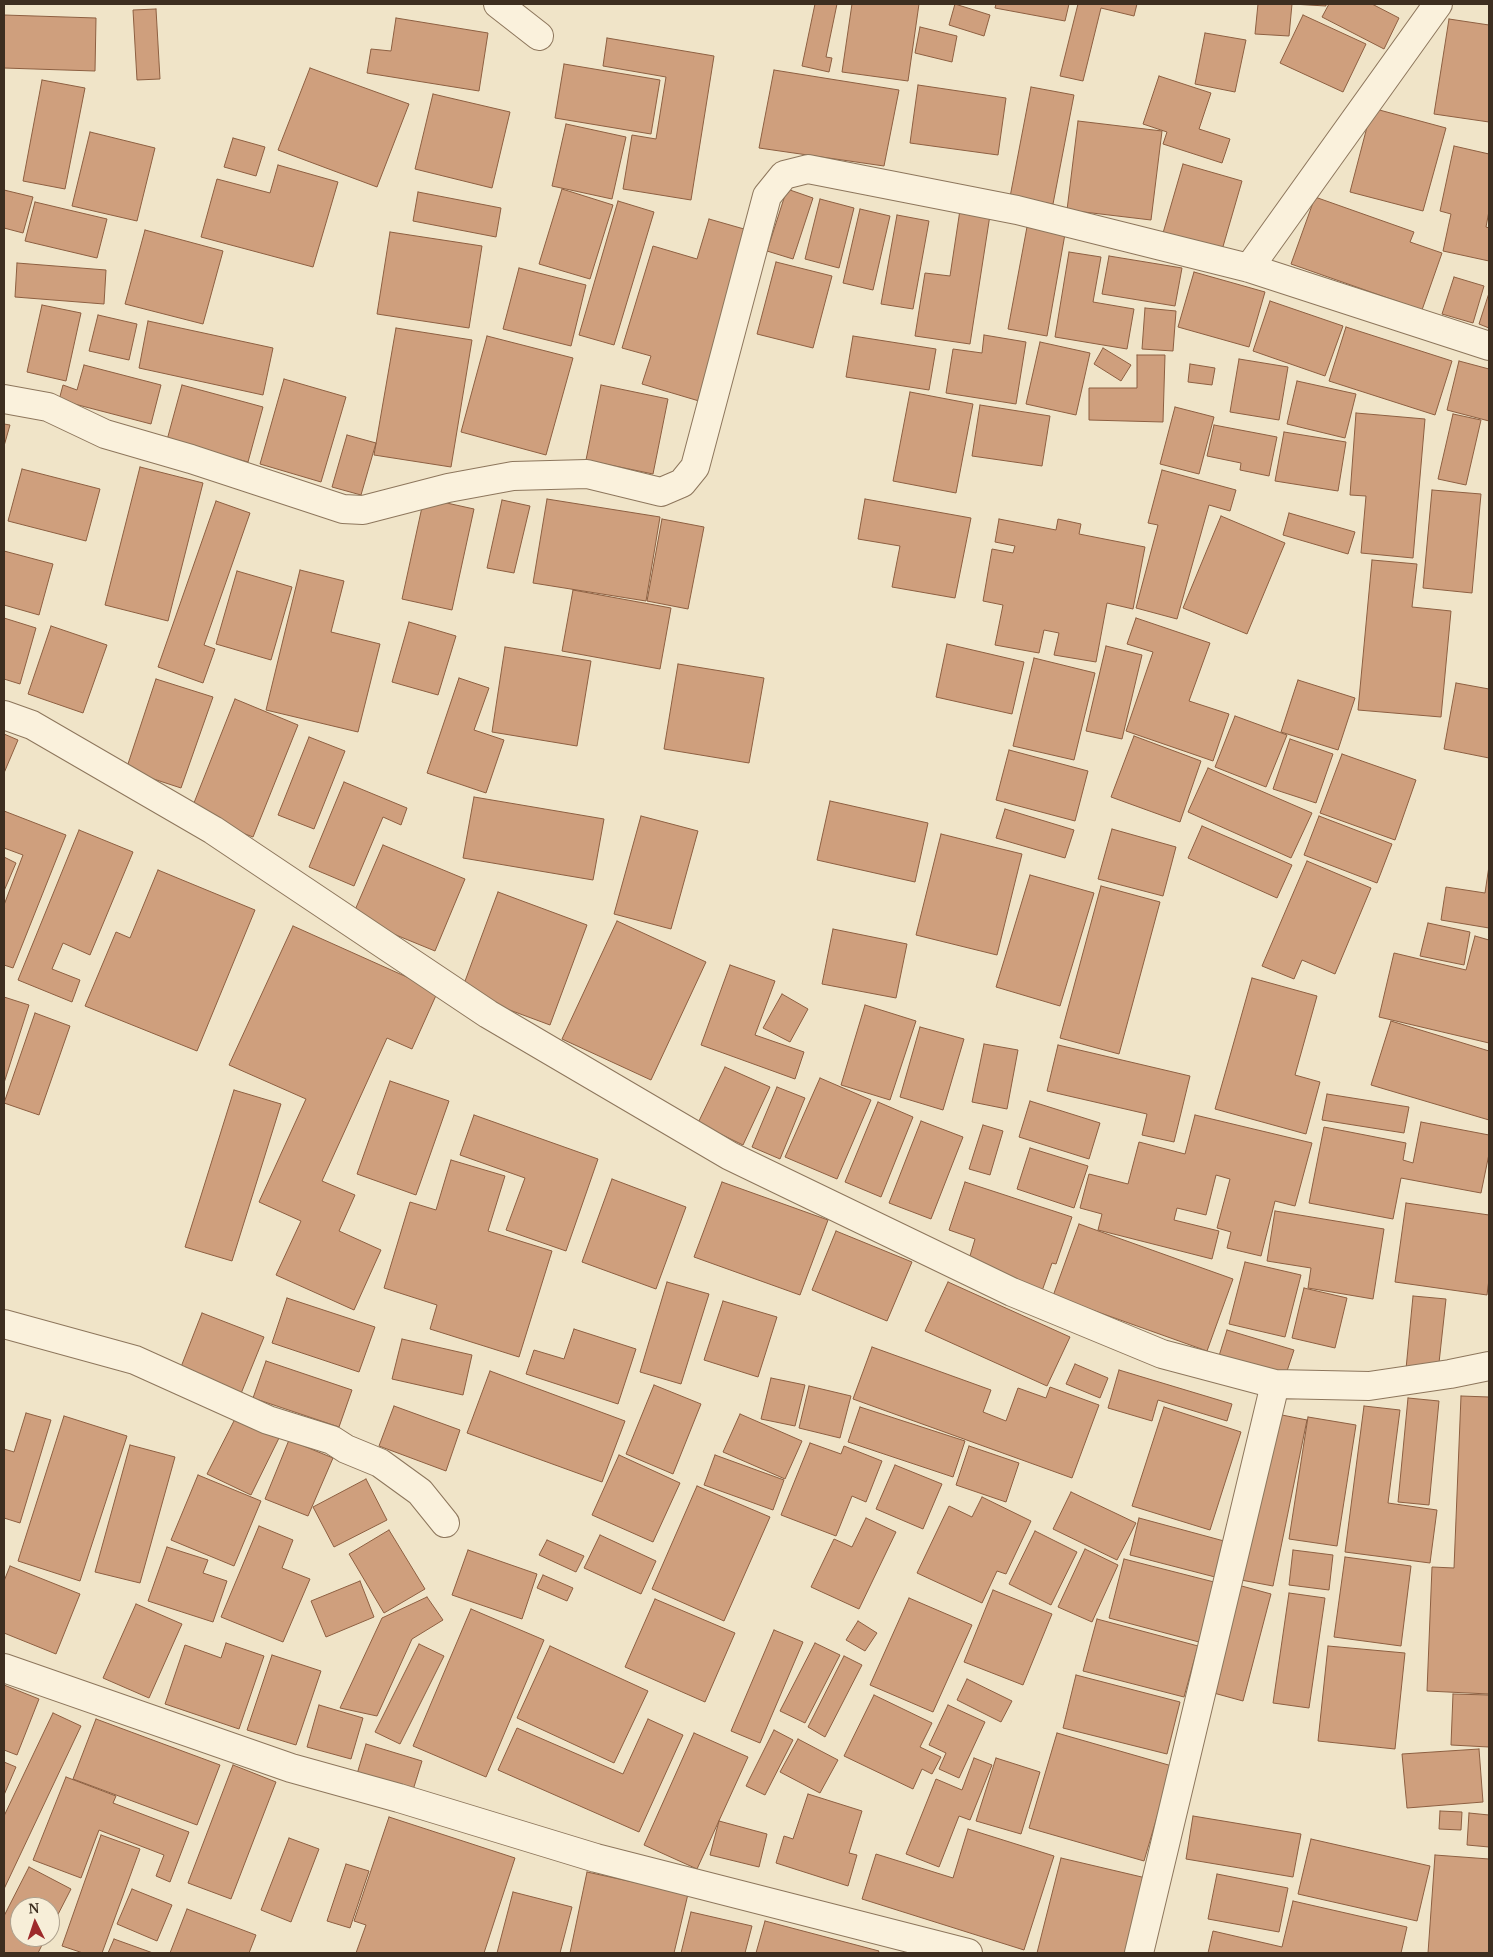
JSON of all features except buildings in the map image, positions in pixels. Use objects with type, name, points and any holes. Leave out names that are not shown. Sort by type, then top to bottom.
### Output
[{"type":"street","points":[[498,4],[539,36]]},
{"type":"street","points":[[1249,268],[1438,4]]},
{"type":"street","points":[[4,399],[48,407],[105,434],[191,459],[343,509],[363,510],[448,488],[513,476],[587,474],[661,492],[682,483],[694,467],[767,196],[784,175],[808,169],[1017,210],[1249,268],[1489,346]]},
{"type":"street","points":[[4,715],[32,725],[213,830],[488,1014],[730,1156],[1012,1292],[1162,1354],[1275,1384],[1369,1386],[1489,1366]]},
{"type":"street","points":[[4,1324],[135,1360],[268,1420],[332,1440],[346,1449],[380,1463],[420,1492],[445,1523]]},
{"type":"street","points":[[1139,1953],[1275,1384]]},
{"type":"street","points":[[4,1668],[291,1768],[398,1798],[596,1858],[968,1953]]}]
